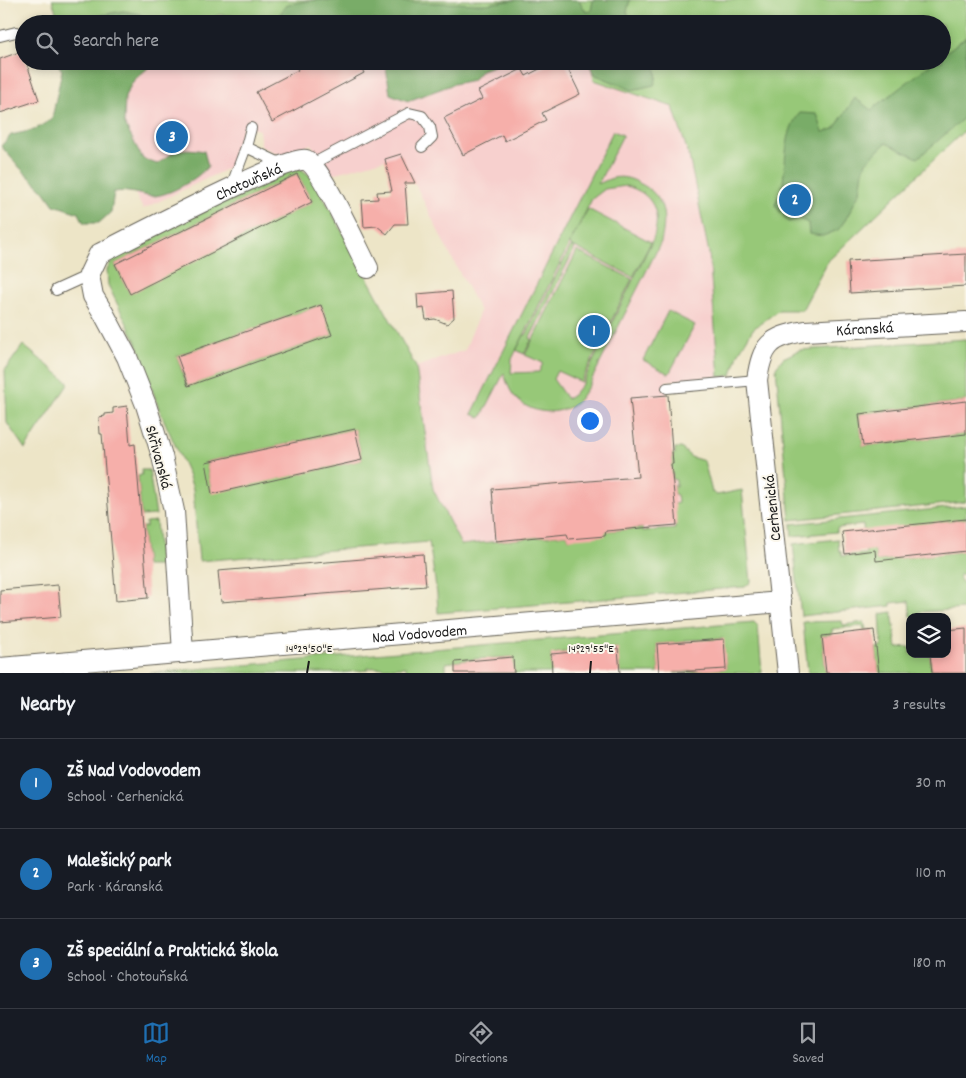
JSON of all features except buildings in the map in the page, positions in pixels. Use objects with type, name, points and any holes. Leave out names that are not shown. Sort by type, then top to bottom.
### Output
[{"type":"street","name":"Chotouňská","points":[[88,275],[99,254],[231,188],[297,159],[306,159],[312,164]]},
{"type":"street","points":[[312,164],[334,200],[368,268]]},
{"type":"street","name":"Skřivanská","points":[[88,275],[93,296],[127,357],[146,405],[162,456],[174,511],[182,653]]},
{"type":"street","name":"Káranská","points":[[768,345],[788,334],[805,331],[966,322]]},
{"type":"street","name":"Cerhenická","points":[[768,345],[760,361],[757,380],[788,673]]},
{"type":"street","name":"Nad Vodovodem","points":[[0,668],[781,602]]},
{"type":"lane","points":[[0,36],[15,32]]},
{"type":"lane","points":[[312,164],[409,113],[422,116],[430,127],[432,137],[422,147]]},
{"type":"lane","points":[[231,188],[251,128]]},
{"type":"lane","points":[[246,147],[282,164]]},
{"type":"lane","points":[[56,290],[88,275]]},
{"type":"lane","points":[[667,388],[757,380]]},
{"type":"shaded area","points":[[110,70],[592,70],[595,80],[673,107],[689,156],[709,253],[719,377],[666,381],[679,529],[461,545],[433,489],[416,367],[465,350],[480,311],[401,155],[329,175],[311,144],[284,157],[261,146],[259,130],[243,126],[231,167],[143,209],[79,86]]},
{"type":"green space","points":[[52,0],[966,0],[966,129],[828,261],[802,310],[779,310],[753,329],[738,354],[732,375],[719,377],[709,253],[689,156],[673,107],[594,80],[592,70],[951,70],[951,15],[57,15]]},
{"type":"green space","points":[[314,0],[486,4],[516,0],[579,0],[586,12],[591,11],[593,0],[630,0],[627,12],[629,15],[279,15],[288,4]]},
{"type":"green space","points":[[123,11],[141,15],[103,15]]},
{"type":"green space","points":[[966,37],[966,116],[918,158],[886,143],[866,162],[860,192],[838,230],[823,236],[809,234],[808,223],[799,219],[788,222],[775,205],[781,191],[791,127],[800,113],[817,114],[823,132],[834,129],[855,98],[871,110],[923,70],[951,70],[951,48]]},
{"type":"green space","points":[[62,70],[146,70],[134,80],[125,96],[124,123],[143,159],[157,164],[179,150],[196,150],[204,151],[208,166],[189,182],[164,194],[149,196],[128,192],[114,192],[111,212],[99,223],[84,223],[79,213],[54,205],[44,191],[1,146],[11,135],[34,130],[52,119]]},
{"type":"green space","points":[[386,70],[482,70],[473,80],[454,84],[408,101],[390,94]]},
{"type":"green space","points":[[592,70],[656,70],[654,85],[632,90],[596,75]]},
{"type":"green space","points":[[613,131],[623,135],[598,184],[611,178],[623,177],[648,188],[659,200],[662,207],[664,215],[663,232],[661,242],[588,387],[578,401],[570,407],[550,412],[536,410],[515,397],[504,373],[481,418],[472,414]],"holes":[[[626,186],[635,189],[649,199],[653,205],[656,213],[656,230],[582,384],[567,399],[553,379],[557,371],[581,382],[632,279],[577,251],[525,355],[543,363],[539,372],[511,373],[512,359],[592,199],[605,189]]]},
{"type":"green space","points":[[290,168],[301,169],[313,178],[416,367],[433,489],[461,545],[567,534],[569,539],[606,531],[642,528],[643,531],[675,529],[674,504],[678,503],[673,486],[676,486],[676,480],[673,479],[670,464],[673,464],[672,454],[675,454],[675,448],[681,448],[691,457],[704,461],[712,492],[717,495],[742,490],[751,582],[745,587],[438,613],[429,542],[199,561],[193,489],[159,409],[140,350],[108,285],[107,270],[114,256]],"holes":[[[297,174],[312,202],[130,293],[115,264]],[[321,305],[332,335],[187,386],[177,356]],[[355,429],[362,460],[212,493],[206,462]]]},
{"type":"green space","points":[[588,209],[651,242],[633,277],[569,244]]},
{"type":"green space","points":[[571,246],[575,248],[530,338],[532,339],[524,354],[516,350],[524,335],[526,335]]},
{"type":"green space","points":[[668,311],[695,325],[669,374],[643,360]]},
{"type":"green space","points":[[966,339],[966,401],[859,414],[863,446],[966,434],[966,502],[790,520],[776,367],[783,358],[800,350]]},
{"type":"green space","points":[[23,345],[69,383],[25,449],[7,423],[5,370]]},
{"type":"green space","points":[[141,470],[149,470],[156,515],[141,516],[138,476],[142,475]]},
{"type":"green space","points":[[966,506],[966,519],[873,530],[876,561],[966,551],[966,574],[959,575],[960,580],[966,585],[966,609],[910,613],[909,601],[891,603],[891,606],[801,616],[793,544],[838,539],[839,551],[841,551],[842,556],[866,554],[863,525],[837,528],[837,532],[792,536],[791,524]]},
{"type":"green space","points":[[156,521],[160,566],[146,566],[142,527],[146,527],[146,522]]},
{"type":"green space","points":[[892,612],[897,648],[906,647],[906,658],[930,658],[932,673],[879,673],[876,648],[882,647],[880,614]]},
{"type":"green space","points":[[842,621],[843,625],[864,622],[866,630],[874,630],[864,631],[863,626],[832,629],[832,634],[822,636],[826,673],[808,673],[803,622]]},
{"type":"green space","points":[[754,622],[758,626],[762,673],[674,673],[726,669],[723,639],[685,640],[685,642],[657,644],[659,673],[620,673],[617,648],[551,654],[552,673],[514,673],[512,657],[446,663],[446,673],[407,673],[406,667],[368,668],[368,670],[340,673],[149,673]]},
{"type":"place","name":"ZŠ speciální a Praktická škola","points":[[172,137]]},
{"type":"place","name":"Malešický park","points":[[795,200]]},
{"type":"place","name":"ZŠ Nad Vodovodem","points":[[594,331]]}]
